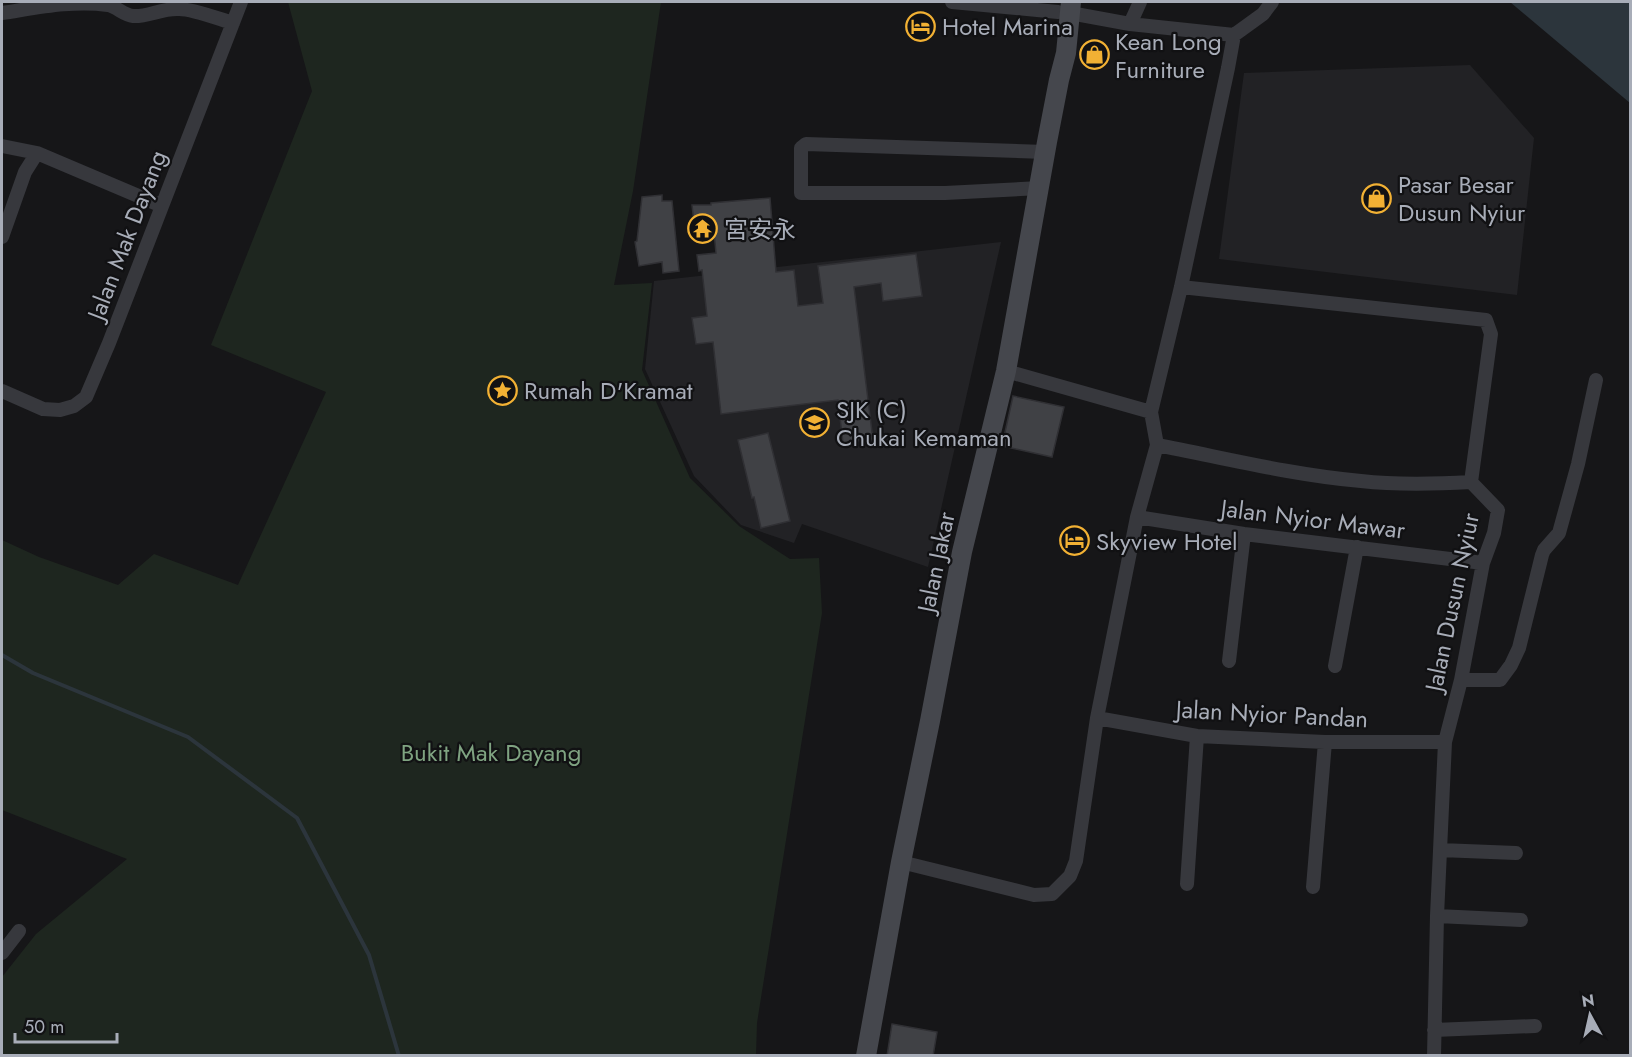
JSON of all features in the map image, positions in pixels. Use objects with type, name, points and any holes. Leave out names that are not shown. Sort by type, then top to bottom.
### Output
[{"type":"main road","name":"Jalan Jakar","points":[[866,1056],[901,862],[962,552],[1006,371],[1059,80],[1066,53],[1065,7]]},
{"type":"street","points":[[2,13],[82,2],[111,5],[130,16],[143,16],[160,10],[180,9],[233,23]]},
{"type":"street","name":"Jalan Mak Dayang","points":[[2,391],[43,409],[60,410],[74,406],[86,397],[242,2]]},
{"type":"street","points":[[952,2],[1065,7],[1130,24],[1234,35],[1263,14],[1272,2]]},
{"type":"street","points":[[1130,24],[1140,2]]},
{"type":"street","points":[[901,862],[1034,895],[1052,894],[1070,876],[1076,861],[1097,718],[1137,516],[1157,445],[1151,412],[1181,286],[1234,35]]},
{"type":"street","points":[[1040,189],[945,193],[801,193],[801,148],[806,144],[1046,153]]},
{"type":"street","points":[[2,146],[37,153],[162,206]]},
{"type":"street","points":[[2,237],[25,172],[37,153]]},
{"type":"street","points":[[1181,286],[1486,320],[1491,334],[1471,482]]},
{"type":"street","points":[[1006,371],[1151,412]]},
{"type":"street","points":[[1461,680],[1500,680],[1511,665],[1519,648],[1542,555],[1559,533],[1578,464],[1596,380]]},
{"type":"street","name":"Jalan Dusun Nyiur","points":[[1157,445],[1293,472],[1362,482],[1433,484],[1471,482],[1498,510],[1494,533],[1483,563],[1473,625],[1445,742],[1437,916],[1434,1056]]},
{"type":"street","name":"Jalan Nyior Mawar","points":[[1137,516],[1244,534],[1483,563]]},
{"type":"street","points":[[1228,662],[1244,534]]},
{"type":"street","points":[[1335,666],[1357,547]]},
{"type":"street","name":"Jalan Nyior Pandan","points":[[1097,718],[1197,736],[1326,742],[1445,742]]},
{"type":"street","points":[[1187,884],[1197,736]]},
{"type":"street","points":[[1313,887],[1326,742]]},
{"type":"street","points":[[1440,850],[1516,853]]},
{"type":"street","points":[[1437,916],[1521,920]]},
{"type":"street","points":[[2,953],[19,931]]},
{"type":"street","points":[[1434,1030],[1534,1026]]},
{"type":"shaded area","points":[[1510,2],[1630,2],[1630,103]]},
{"type":"shaded area","name":"Pasar Besar Dusun Nyiur","points":[[1470,65],[1534,138],[1517,295],[1219,259],[1244,73]]},
{"type":"shaded area","name":"SJK (C) Chukai Kemaman","points":[[1001,242],[928,567],[802,524],[794,543],[741,525],[694,476],[645,369],[654,281]]},
{"type":"green space","name":"Bukit Mak Dayang","points":[[288,2],[661,2],[633,191],[614,285],[652,283],[642,370],[690,478],[739,526],[790,559],[819,558],[822,613],[757,1023],[756,1055],[2,1055],[2,977],[36,934],[127,859],[2,810],[2,540],[39,557],[118,585],[154,554],[238,585],[326,392],[211,345],[312,91]]},
{"type":"building","points":[[662,195],[662,201],[672,201],[679,271],[663,273],[662,262],[639,266],[635,242],[637,241],[642,197]]},
{"type":"building","points":[[770,198],[776,272],[794,270],[798,306],[823,303],[818,266],[916,254],[922,296],[883,301],[881,283],[854,287],[873,440],[843,443],[838,400],[721,414],[713,342],[696,344],[692,318],[707,316],[702,270],[699,271],[697,255],[716,253],[714,232],[695,232],[692,205]]},
{"type":"building","points":[[1013,396],[1064,407],[1052,457],[1002,446]]},
{"type":"building","points":[[768,433],[790,521],[761,528],[738,440]]},
{"type":"building","points":[[892,1024],[937,1032],[933,1056],[887,1056]]},
{"type":"waterway","points":[[2,655],[33,673],[188,737],[297,818],[369,955],[399,1056]]},
{"type":"place","name":"Hotel Marina","points":[[921,26]]},
{"type":"place","name":"Kean Long Furniture","points":[[1094,55]]},
{"type":"place","name":"Pasar Besar Dusun Nyiur","points":[[1377,198]]},
{"type":"place","name":"宮安永","points":[[703,229]]},
{"type":"place","name":"Rumah D'Kramat","points":[[503,390]]},
{"type":"place","name":"SJK (C) Chukai Kemaman","points":[[815,423]]},
{"type":"place","name":"Skyview Hotel","points":[[1075,541]]}]
